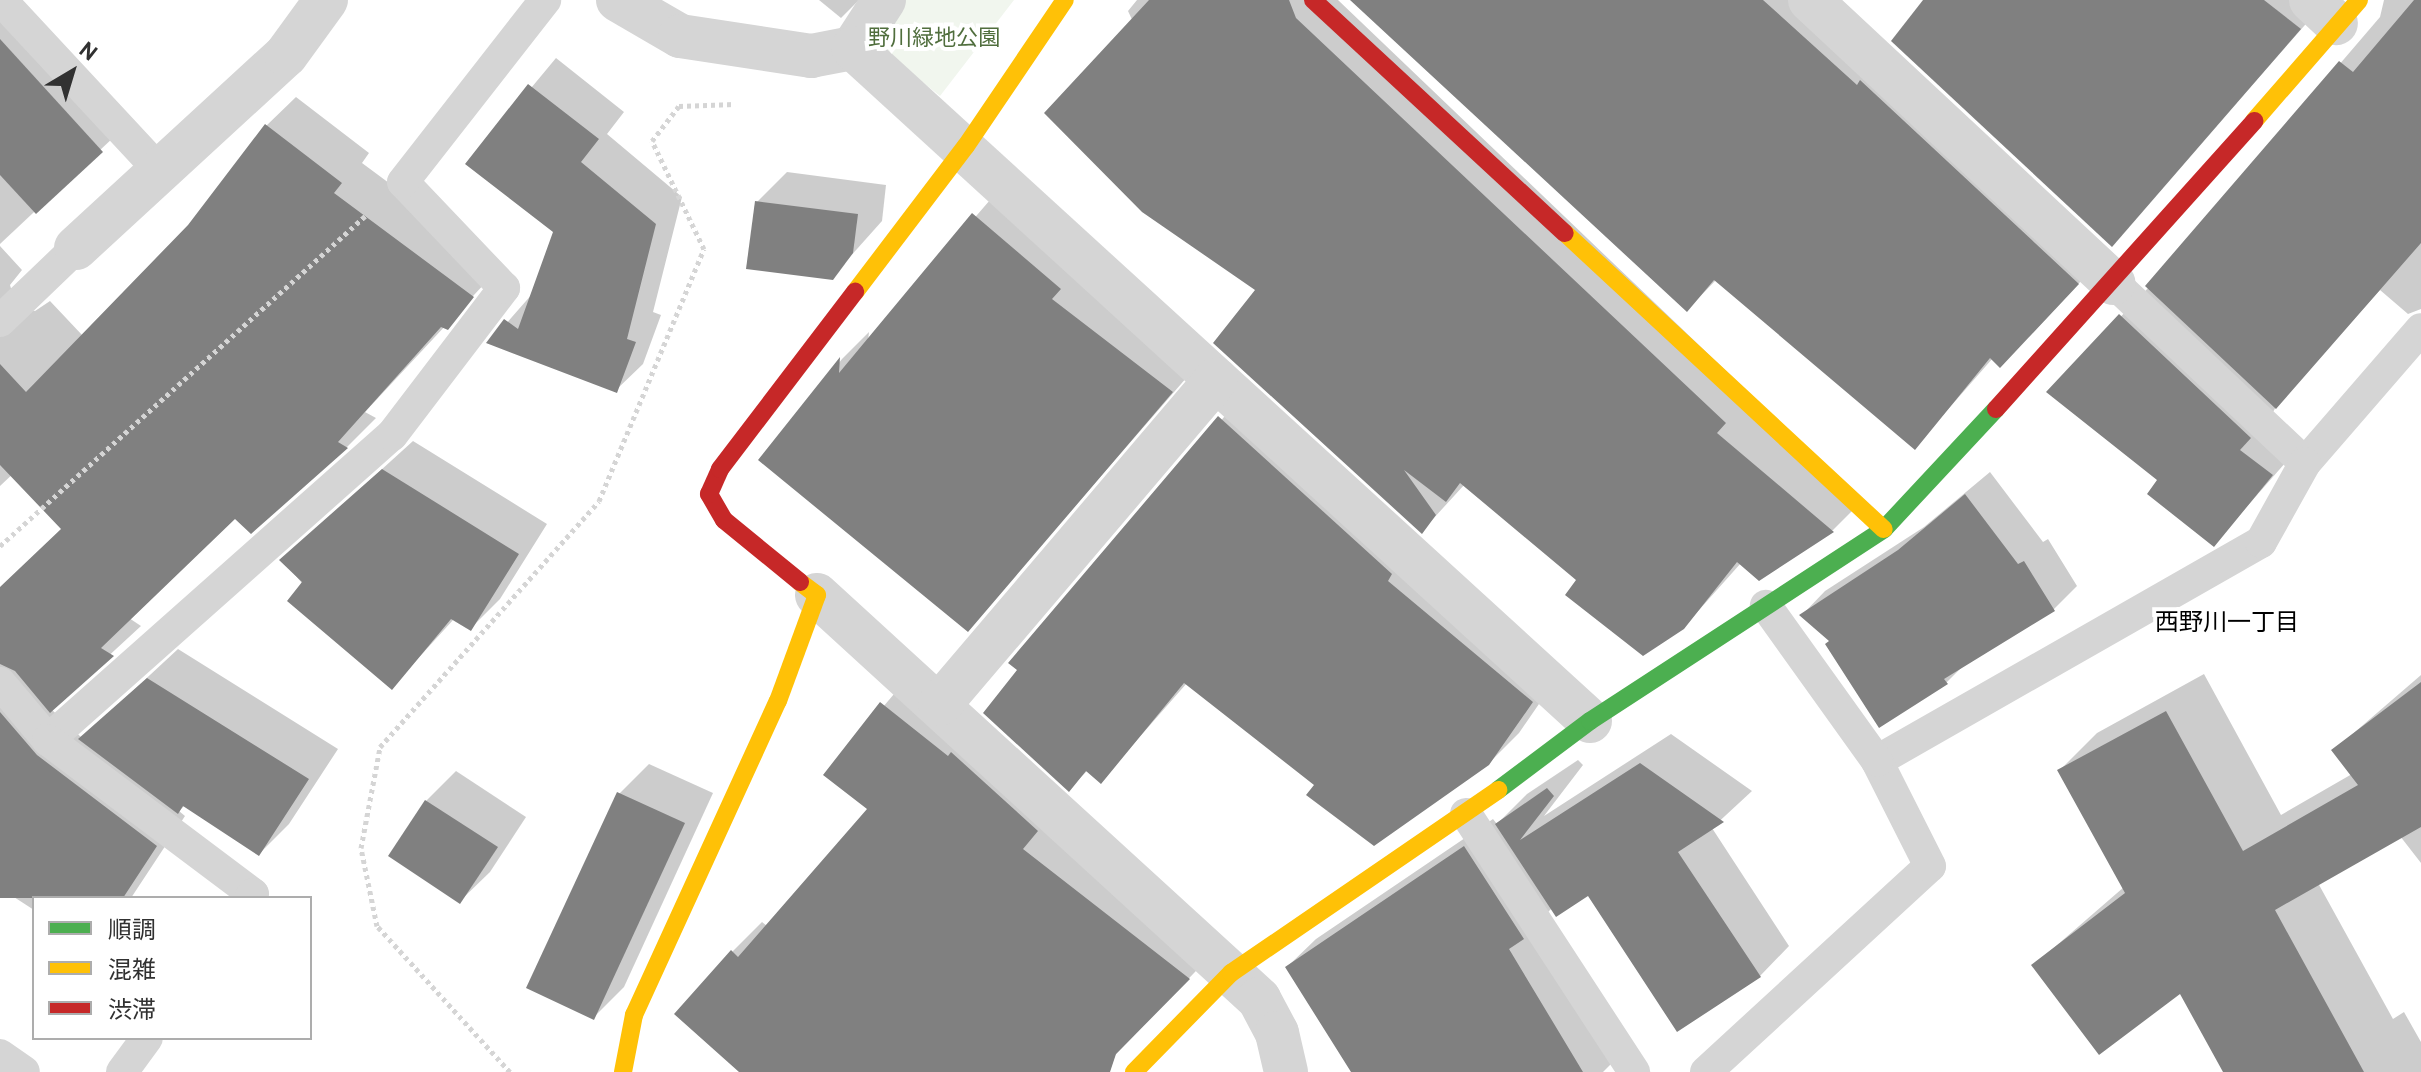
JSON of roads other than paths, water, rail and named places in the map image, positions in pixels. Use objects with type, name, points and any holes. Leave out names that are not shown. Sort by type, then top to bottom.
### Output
[{"type":"street","points":[[76,248],[286,55],[326,0]]},
{"type":"street","points":[[618,0],[680,36],[811,56],[853,48],[884,0]]},
{"type":"street","points":[[1065,0],[966,146],[720,469],[709,494],[724,520],[817,595],[940,704],[1259,999],[1277,1033],[1286,1072]]},
{"type":"street","points":[[1313,0],[1884,529]]},
{"type":"street","points":[[1810,0],[2114,283]]},
{"type":"street","points":[[1134,1072],[1231,973],[1466,814],[1590,721],[1884,529],[2114,283],[2335,8]]},
{"type":"street","points":[[853,48],[966,146],[1216,380],[1590,721]]},
{"type":"street","points":[[940,704],[1216,380]]},
{"type":"street","points":[[623,1072],[634,1015],[778,701],[817,595]]},
{"type":"lane","points":[[1,0],[160,171]]},
{"type":"lane","points":[[48,740],[392,435],[504,288],[403,182],[545,0]]},
{"type":"lane","points":[[0,321],[76,248]]},
{"type":"lane","points":[[2114,283],[2305,463]]},
{"type":"lane","points":[[1877,761],[2261,542],[2305,463],[2421,329]]},
{"type":"lane","points":[[1706,1072],[1930,866],[1877,761],[1766,606]]},
{"type":"lane","points":[[0,683],[48,740],[253,894],[252,896]]},
{"type":"lane","points":[[1466,814],[1634,1072]]},
{"type":"lane","points":[[122,1072],[146,1040]]},
{"type":"lane","points":[[0,1055],[24,1072]]},
{"type":"district","name":"西野川一丁目","points":[[2227,625]]},
{"type":"park label","name":"野川緑地公園","points":[[934,40]]}]
